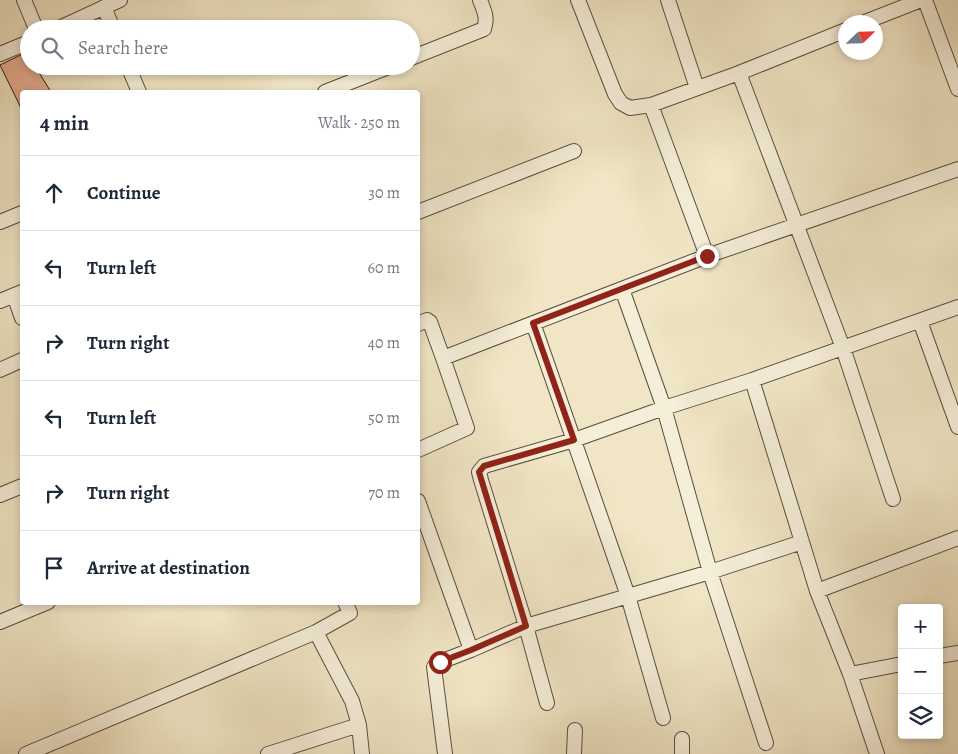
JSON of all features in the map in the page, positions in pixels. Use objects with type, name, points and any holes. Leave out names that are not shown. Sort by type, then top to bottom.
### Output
[{"type":"street","points":[[24,0],[32,20]]},
{"type":"street","points":[[76,20],[120,0]]},
{"type":"street","points":[[420,54],[484,29],[486,22],[485,14],[480,0]]},
{"type":"street","points":[[578,0],[615,94],[621,103],[630,108],[651,106],[838,33]]},
{"type":"street","points":[[668,0],[697,88]]},
{"type":"street","points":[[882,15],[921,0]]},
{"type":"street","points":[[925,0],[958,89]]},
{"type":"street","points":[[104,7],[109,20]]},
{"type":"street","points":[[0,54],[20,46]]},
{"type":"street","points":[[739,73],[844,348],[893,499]]},
{"type":"street","points":[[132,75],[138,90]]},
{"type":"street","points":[[330,90],[368,75]]},
{"type":"street","points":[[651,106],[707,256]]},
{"type":"street","points":[[420,211],[574,151]]},
{"type":"street","points":[[443,358],[707,256],[958,169]]},
{"type":"street","points":[[0,222],[20,214]]},
{"type":"street","points":[[622,289],[664,408],[710,572],[766,743]]},
{"type":"street","points":[[0,301],[18,294]]},
{"type":"street","points":[[548,703],[479,472],[484,466],[574,440],[664,408],[752,380],[958,306]]},
{"type":"street","points":[[420,323],[427,320],[430,322],[467,428],[420,449]]},
{"type":"street","points":[[920,321],[958,428]]},
{"type":"street","points":[[533,323],[628,596],[662,718]]},
{"type":"street","points":[[0,370],[20,361]]},
{"type":"street","points":[[752,380],[817,591],[850,674],[877,754]]},
{"type":"street","points":[[0,495],[20,487]]},
{"type":"street","points":[[420,507],[471,650]]},
{"type":"street","points":[[817,591],[958,538]]},
{"type":"street","points":[[445,754],[434,666],[440,662],[526,626],[710,572],[802,542]]},
{"type":"street","points":[[0,622],[41,605]]},
{"type":"street","points":[[26,754],[316,632],[350,613],[346,605]]},
{"type":"street","points":[[316,632],[352,702],[359,725],[362,754]]},
{"type":"street","points":[[943,655],[958,653]]},
{"type":"street","points":[[850,674],[898,665]]},
{"type":"street","points":[[268,754],[359,725]]},
{"type":"street","points":[[574,754],[575,730]]},
{"type":"street","points":[[682,739],[682,754]]},
{"type":"building","points":[[20,55],[20,75],[41,75],[50,90],[20,90],[20,106],[0,65]]},
{"type":"route","points":[[440,662],[526,626],[479,472],[484,466],[574,440],[533,323],[707,256]]}]
